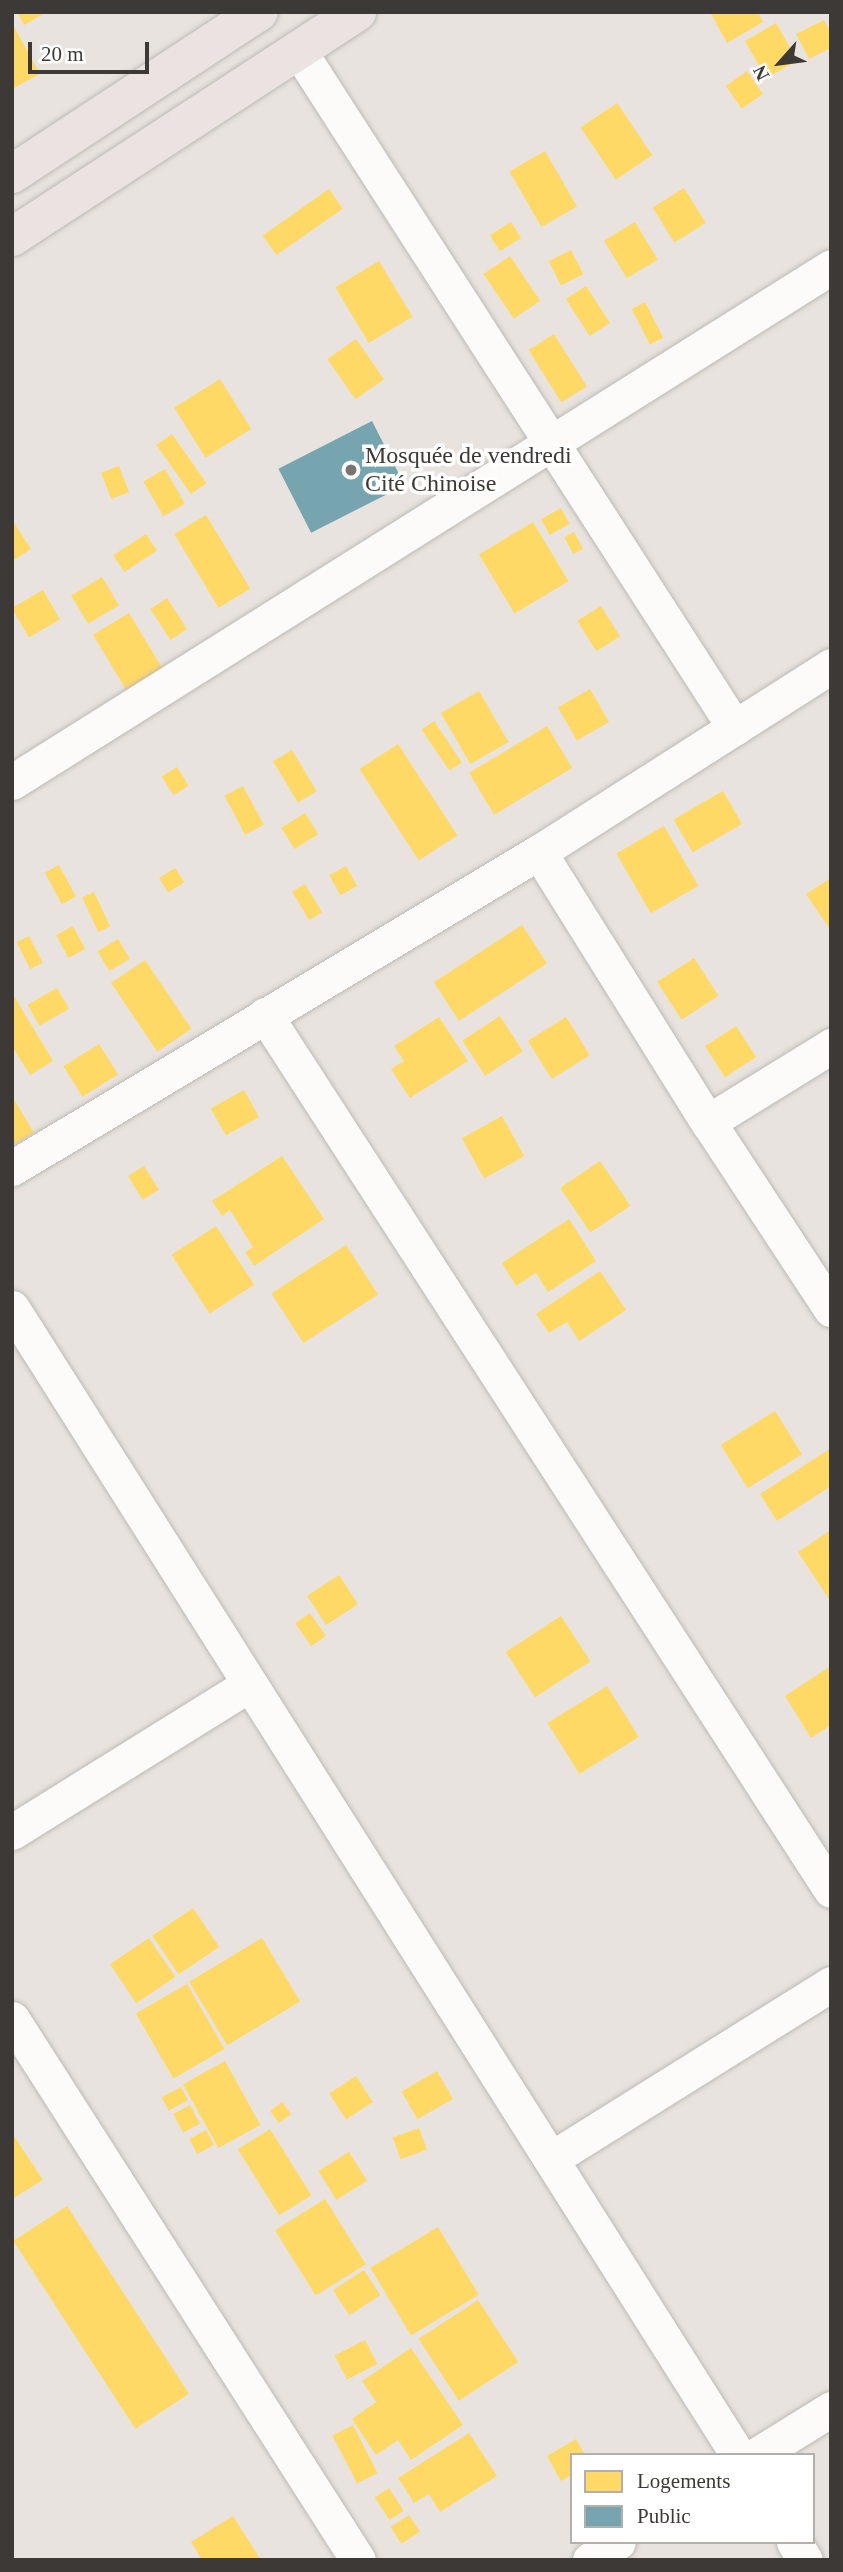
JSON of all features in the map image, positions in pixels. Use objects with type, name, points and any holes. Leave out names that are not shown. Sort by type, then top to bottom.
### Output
[{"type":"main road","points":[[12,174],[259,12]]},
{"type":"main road","points":[[12,237],[357,12]]},
{"type":"street","points":[[299,51],[735,728]]},
{"type":"street","points":[[12,782],[831,267]]},
{"type":"street","points":[[12,1168],[539,852],[831,666]]},
{"type":"street","points":[[539,852],[708,1122],[831,1309]]},
{"type":"street","points":[[264,1015],[831,1890]]},
{"type":"street","points":[[708,1122],[831,1046]]},
{"type":"street","points":[[12,1308],[737,2453]]},
{"type":"street","points":[[12,1832],[250,1684]]},
{"type":"street","points":[[551,2159],[831,1984]]},
{"type":"street","points":[[12,2018],[358,2560]]},
{"type":"street","points":[[760,2453],[831,2409]]},
{"type":"street","points":[[590,2560],[615,2544]]},
{"type":"street","points":[[795,2544],[805,2560]]},
{"type":"building: Logements","points":[[17,12],[47,12],[24,25]]},
{"type":"building: Logements","points":[[710,12],[758,12],[763,22],[727,43]]},
{"type":"building: Logements","points":[[824,20],[831,33],[831,48],[809,59],[796,34]]},
{"type":"building: Logements","points":[[12,23],[40,74],[12,89]]},
{"type":"building: Logements","points":[[776,23],[798,60],[766,78],[745,41]]},
{"type":"building: Logements","points":[[747,71],[763,94],[742,109],[726,86]]},
{"type":"building: Logements","points":[[617,103],[652,155],[616,180],[581,128]]},
{"type":"building: Logements","points":[[545,151],[577,206],[541,227],[509,172]]},
{"type":"building: Logements","points":[[684,188],[706,223],[674,242],[653,208]]},
{"type":"building: Logements","points":[[329,189],[343,209],[276,255],[263,235]]},
{"type":"building: Logements","points":[[511,222],[521,238],[500,251],[490,235]]},
{"type":"building: Logements","points":[[635,222],[658,260],[627,278],[604,241]]},
{"type":"building: Logements","points":[[571,250],[583,274],[561,285],[549,261]]},
{"type":"building: Logements","points":[[510,256],[540,301],[514,319],[483,274]]},
{"type":"building: Logements","points":[[379,261],[412,317],[369,343],[335,287]]},
{"type":"building: Logements","points":[[586,286],[610,323],[590,336],[566,299]]},
{"type":"building: Logements","points":[[645,302],[663,338],[650,344],[632,309]]},
{"type":"building: Logements","points":[[554,334],[587,387],[561,402],[529,350]]},
{"type":"building: Logements","points":[[356,339],[384,379],[355,399],[327,359]]},
{"type":"building: Logements","points":[[220,379],[251,429],[205,458],[174,408]]},
{"type":"building: Logements","points":[[172,434],[206,483],[191,494],[156,445]]},
{"type":"building: Logements","points":[[119,466],[129,492],[111,499],[101,473]]},
{"type":"building: Logements","points":[[165,469],[185,504],[163,516],[143,482]]},
{"type":"building: Logements","points":[[561,508],[570,524],[550,535],[541,519]]},
{"type":"building: Logements","points":[[206,515],[250,589],[219,608],[174,534]]},
{"type":"building: Logements","points":[[533,522],[569,581],[515,614],[479,554]]},
{"type":"building: Logements","points":[[14,523],[31,549],[12,561],[12,524]]},
{"type":"building: Logements","points":[[574,532],[583,549],[573,554],[564,537]]},
{"type":"building: Logements","points":[[146,534],[157,551],[124,572],[113,555]]},
{"type":"building: Logements","points":[[102,577],[119,605],[88,624],[71,596]]},
{"type":"building: Logements","points":[[43,590],[60,619],[29,637],[12,608]]},
{"type":"building: Logements","points":[[167,598],[187,629],[170,640],[150,609]]},
{"type":"building: Logements","points":[[601,606],[620,637],[596,651],[577,621]]},
{"type":"building: Logements","points":[[129,613],[163,670],[127,691],[93,635]]},
{"type":"building: Logements","points":[[590,689],[609,722],[577,740],[558,708]]},
{"type":"building: Logements","points":[[479,691],[509,742],[470,764],[441,713]]},
{"type":"building: Logements","points":[[434,721],[462,762],[450,771],[422,729]]},
{"type":"building: Logements","points":[[547,726],[572,768],[494,815],[469,773]]},
{"type":"building: Logements","points":[[398,744],[457,835],[419,860],[359,769]]},
{"type":"building: Logements","points":[[292,750],[317,791],[298,802],[273,761]]},
{"type":"building: Logements","points":[[177,767],[189,786],[173,795],[162,777]]},
{"type":"building: Logements","points":[[243,786],[264,825],[245,835],[224,796]]},
{"type":"building: Logements","points":[[723,791],[742,824],[693,852],[674,820]]},
{"type":"building: Logements","points":[[305,813],[318,834],[295,849],[281,828]]},
{"type":"building: Logements","points":[[664,826],[698,886],[651,913],[616,854]]},
{"type":"building: Logements","points":[[59,865],[76,897],[62,904],[45,873]]},
{"type":"building: Logements","points":[[346,866],[357,886],[341,895],[329,875]]},
{"type":"building: Logements","points":[[175,868],[184,882],[168,893],[159,878]]},
{"type":"building: Logements","points":[[831,878],[831,931],[806,894]]},
{"type":"building: Logements","points":[[305,884],[322,912],[309,920],[292,892]]},
{"type":"building: Logements","points":[[94,892],[110,926],[98,932],[82,897]]},
{"type":"building: Logements","points":[[522,925],[547,964],[459,1021],[434,982]]},
{"type":"building: Logements","points":[[73,926],[85,949],[68,958],[56,935]]},
{"type":"building: Logements","points":[[29,936],[43,963],[30,969],[17,942]]},
{"type":"building: Logements","points":[[118,939],[130,959],[109,971],[97,951]]},
{"type":"building: Logements","points":[[694,958],[719,996],[682,1020],[657,982]]},
{"type":"building: Logements","points":[[145,960],[191,1029],[157,1052],[111,983]]},
{"type":"building: Logements","points":[[57,988],[69,1009],[40,1026],[28,1005]]},
{"type":"building: Logements","points":[[14,996],[53,1061],[30,1075],[12,1046]]},
{"type":"building: Logements","points":[[500,1016],[523,1051],[485,1076],[462,1041]]},
{"type":"building: Logements","points":[[439,1017],[468,1061],[410,1098],[391,1069],[404,1061],[394,1046]]},
{"type":"building: Logements","points":[[566,1017],[590,1055],[552,1079],[528,1041]]},
{"type":"building: Logements","points":[[736,1026],[756,1057],[725,1077],[705,1046]]},
{"type":"building: Logements","points":[[99,1044],[118,1075],[82,1097],[63,1066]]},
{"type":"building: Logements","points":[[244,1090],[259,1117],[226,1136],[211,1108]]},
{"type":"building: Logements","points":[[12,1096],[34,1133],[12,1145]]},
{"type":"building: Logements","points":[[502,1116],[524,1156],[484,1179],[462,1138]]},
{"type":"building: Logements","points":[[282,1156],[324,1219],[254,1266],[245,1252],[253,1247],[230,1210],[222,1216],[212,1201]]},
{"type":"building: Logements","points":[[600,1161],[630,1206],[590,1233],[560,1188]]},
{"type":"building: Logements","points":[[144,1166],[159,1190],[143,1200],[128,1176]]},
{"type":"building: Logements","points":[[569,1219],[596,1261],[548,1292],[536,1273],[516,1286],[502,1263]]},
{"type":"building: Logements","points":[[216,1226],[254,1285],[210,1314],[172,1255]]},
{"type":"building: Logements","points":[[346,1245],[378,1294],[303,1343],[271,1293]]},
{"type":"building: Logements","points":[[600,1271],[626,1310],[579,1341],[567,1322],[549,1333],[536,1314]]},
{"type":"building: Logements","points":[[775,1411],[802,1454],[748,1488],[721,1445]]},
{"type":"building: Logements","points":[[831,1448],[831,1486],[777,1521],[760,1494]]},
{"type":"building: Logements","points":[[831,1530],[831,1602],[798,1552]]},
{"type":"building: Logements","points":[[339,1575],[358,1604],[326,1625],[307,1596]]},
{"type":"building: Logements","points":[[310,1613],[326,1636],[311,1646],[295,1623]]},
{"type":"building: Logements","points":[[561,1616],[590,1661],[535,1697],[506,1652]]},
{"type":"building: Logements","points":[[831,1666],[831,1725],[811,1738],[785,1696]]},
{"type":"building: Logements","points":[[607,1686],[639,1737],[579,1774],[548,1723]]},
{"type":"building: Logements","points":[[193,1908],[219,1947],[179,1974],[152,1935]]},
{"type":"building: Logements","points":[[149,1938],[175,1977],[136,2003],[110,1964]]},
{"type":"building: Logements","points":[[262,1938],[300,2001],[227,2045],[189,1982]]},
{"type":"building: Logements","points":[[187,1984],[224,2049],[173,2078],[136,2014]]},
{"type":"building: Logements","points":[[225,2061],[260,2125],[218,2148],[183,2084]]},
{"type":"building: Logements","points":[[437,2071],[453,2099],[417,2119],[401,2092]]},
{"type":"building: Logements","points":[[356,2076],[373,2102],[346,2119],[329,2093]]},
{"type":"building: Logements","points":[[181,2087],[188,2100],[169,2111],[162,2097]]},
{"type":"building: Logements","points":[[282,2102],[291,2114],[279,2123],[270,2111]]},
{"type":"building: Logements","points":[[190,2105],[200,2124],[183,2132],[173,2114]]},
{"type":"building: Logements","points":[[419,2128],[427,2150],[401,2159],[393,2138]]},
{"type":"building: Logements","points":[[270,2129],[311,2195],[279,2215],[238,2149]]},
{"type":"building: Logements","points":[[206,2130],[214,2145],[197,2154],[189,2139]]},
{"type":"building: Logements","points":[[12,2133],[43,2180],[12,2199]]},
{"type":"building: Logements","points":[[349,2152],[367,2181],[336,2200],[318,2171]]},
{"type":"building: Logements","points":[[325,2199],[366,2264],[316,2296],[275,2230]]},
{"type":"building: Logements","points":[[67,2206],[189,2394],[135,2429],[13,2241]]},
{"type":"building: Logements","points":[[438,2227],[479,2295],[411,2335],[370,2268]]},
{"type":"building: Logements","points":[[364,2270],[380,2295],[349,2315],[333,2290]]},
{"type":"building: Logements","points":[[478,2300],[518,2362],[459,2401],[418,2339]]},
{"type":"building: Logements","points":[[365,2340],[377,2364],[347,2379],[335,2355]]},
{"type":"building: Logements","points":[[411,2348],[463,2425],[411,2460],[398,2440],[376,2455],[352,2419],[376,2402],[362,2381]]},
{"type":"building: Logements","points":[[353,2425],[378,2473],[357,2484],[333,2435]]},
{"type":"building: Logements","points":[[469,2433],[497,2476],[440,2512],[429,2494],[414,2503],[398,2478]]},
{"type":"building: Logements","points":[[576,2439],[584,2453],[570,2453],[570,2476],[561,2481],[547,2456]]},
{"type":"building: Logements","points":[[389,2488],[404,2511],[389,2520],[375,2497]]},
{"type":"building: Logements","points":[[409,2515],[420,2532],[401,2544],[391,2527]]},
{"type":"building: Logements","points":[[233,2516],[261,2560],[202,2560],[191,2542]]},
{"type":"building: Public","points":[[372,421],[405,485],[311,533],[278,469]]},
{"type":"place","name":"Mosquée de vendredi Cité Chinoise","points":[[351,470]]}]
